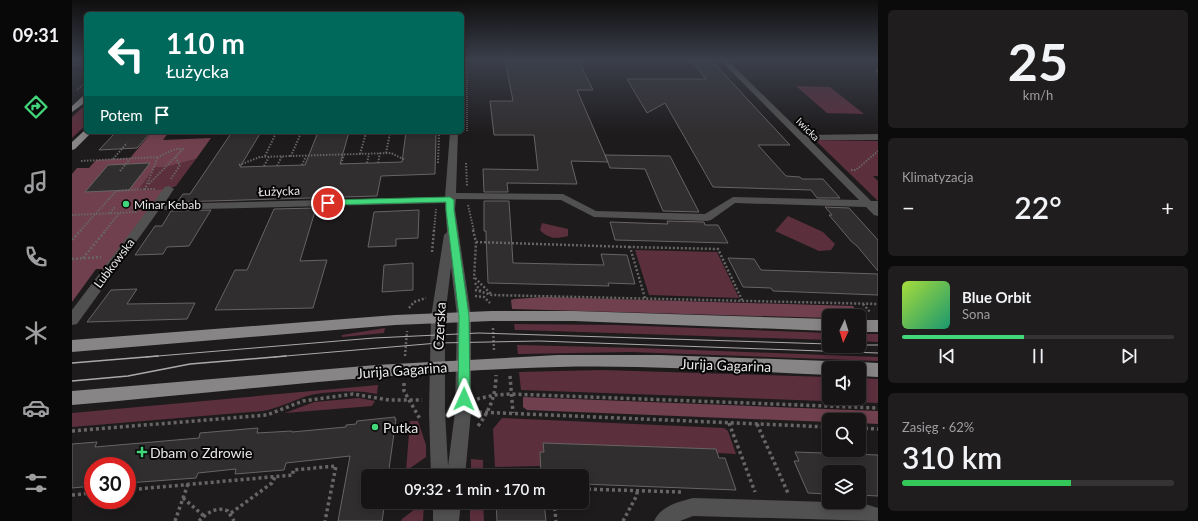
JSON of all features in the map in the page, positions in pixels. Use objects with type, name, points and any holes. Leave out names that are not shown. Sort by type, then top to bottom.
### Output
[{"type":"main road","points":[[72,110],[84,100]]},
{"type":"main road","points":[[72,147],[86,134]]},
{"type":"main road","points":[[72,346],[464,316],[574,316],[822,325]]},
{"type":"main road","points":[[866,326],[878,326]]},
{"type":"main road","name":"Jurija Gagarina","points":[[72,398],[438,367],[601,361],[822,368]]},
{"type":"main road","points":[[866,369],[878,370]]},
{"type":"street","name":"Iwicka","points":[[747,84],[801,138],[873,204],[878,213]]},
{"type":"street","name":"Czerska","points":[[454,134],[450,210],[464,316],[461,444],[457,469]]},
{"type":"street","points":[[801,138],[878,137]]},
{"type":"street","name":"Lubkowska","points":[[72,320],[169,189]]},
{"type":"street","name":"Łużycka","points":[[155,209],[451,198],[467,196],[563,197],[594,214],[707,218],[733,200],[873,204]]},
{"type":"street","name":"Czerska","points":[[440,469],[436,412],[438,317],[451,224]]},
{"type":"street","points":[[664,521],[676,512],[693,507],[862,512],[878,517]]},
{"type":"street","points":[[442,509],[443,521]]},
{"type":"street","points":[[449,521],[451,509]]},
{"type":"path","points":[[72,94],[83,84]]},
{"type":"path","points":[[467,84],[467,135]]},
{"type":"path","points":[[264,157],[276,134]]},
{"type":"path","points":[[291,156],[301,134]]},
{"type":"path","points":[[360,154],[365,134]]},
{"type":"path","points":[[386,153],[390,134]]},
{"type":"path","points":[[113,159],[127,143]]},
{"type":"path","points":[[81,161],[158,157],[175,149],[183,149],[148,185]]},
{"type":"path","points":[[849,170],[856,170],[878,151]]},
{"type":"path","points":[[239,165],[260,157],[344,154],[391,153],[405,160]]},
{"type":"path","points":[[341,164],[344,154]]},
{"type":"path","points":[[366,163],[369,154]]},
{"type":"path","points":[[378,163],[380,154]]},
{"type":"path","points":[[277,166],[282,156]]},
{"type":"path","points":[[302,165],[306,156]]},
{"type":"path","points":[[145,190],[158,157]]},
{"type":"path","points":[[264,166],[269,157]]},
{"type":"path","points":[[466,157],[467,202],[476,242],[475,278],[472,290],[492,296],[878,304]]},
{"type":"path","points":[[120,171],[130,158]]},
{"type":"path","points":[[72,240],[116,191],[169,189],[170,183],[180,165],[175,158]]},
{"type":"path","points":[[110,213],[114,208],[116,208]]},
{"type":"path","points":[[72,214],[96,214],[155,209]]},
{"type":"path","points":[[83,258],[120,212]]},
{"type":"path","points":[[476,242],[718,249],[742,300]]},
{"type":"path","points":[[630,247],[645,298]]},
{"type":"path","points":[[72,259],[118,257]]},
{"type":"path","points":[[475,278],[492,296]]},
{"type":"path","points":[[469,296],[484,297],[490,303],[491,308]]},
{"type":"path","points":[[408,311],[414,302],[431,297]]},
{"type":"path","points":[[493,330],[494,346]]},
{"type":"path","points":[[405,358],[407,332]]},
{"type":"path","points":[[509,373],[513,413]]},
{"type":"path","points":[[461,444],[472,434],[488,412],[495,395],[496,374]]},
{"type":"path","points":[[404,382],[404,392],[408,400]]},
{"type":"path","points":[[72,431],[267,414],[280,411],[303,401],[353,394],[362,394],[390,400],[430,400]]},
{"type":"path","points":[[473,399],[511,394],[878,408]]},
{"type":"path","points":[[472,412],[822,427]]},
{"type":"path","points":[[729,423],[761,509]]},
{"type":"path","points":[[757,424],[796,510]]},
{"type":"path","points":[[866,428],[878,429]]},
{"type":"path","points":[[136,489],[293,475],[293,470],[336,466],[326,521]]},
{"type":"path","points":[[231,513],[272,483],[275,476]]},
{"type":"path","points":[[175,521],[188,484]]},
{"type":"path","points":[[623,521],[637,494],[637,491]]},
{"type":"path","points":[[72,495],[84,494]]},
{"type":"path","points":[[183,498],[204,516]]},
{"type":"path","points":[[199,521],[204,516],[217,509],[225,509],[231,513],[234,521]]},
{"type":"path","points":[[555,509],[556,521]]},
{"type":"shaded area","points":[[796,86],[830,87],[864,114],[827,113]]},
{"type":"shaded area","points":[[84,106],[84,127],[72,138],[72,117]]},
{"type":"shaded area","points":[[150,134],[168,134],[163,140],[211,138],[196,159],[166,167],[155,167],[138,190],[169,189],[109,269],[96,269],[72,302],[72,174],[77,168],[89,168],[96,160],[130,158]]},
{"type":"shaded area","points":[[815,140],[878,141],[878,176],[873,176],[878,181],[878,201]]},
{"type":"shaded area","points":[[196,159],[176,186],[169,189],[137,190],[155,167],[166,167]]},
{"type":"shaded area","points":[[788,216],[823,232],[835,244],[831,250],[819,251],[775,231]]},
{"type":"shaded area","points":[[542,223],[568,229],[568,236],[560,238],[549,237],[540,230]]},
{"type":"shaded area","points":[[635,250],[717,252],[739,298],[649,295]]},
{"type":"shaded area","points":[[545,297],[853,306],[855,309],[822,309],[822,318],[512,309],[511,300]]},
{"type":"shaded area","points":[[514,324],[617,325],[822,333],[822,340],[515,330]]},
{"type":"shaded area","points":[[385,328],[384,333],[342,337],[342,335]]},
{"type":"shaded area","points":[[866,334],[878,334],[878,342],[866,341]]},
{"type":"shaded area","points":[[517,345],[878,357],[878,361],[631,352],[518,354]]},
{"type":"shaded area","points":[[602,370],[822,377],[822,401],[521,390],[519,372]]},
{"type":"shaded area","points":[[866,378],[878,379],[878,403],[866,403]]},
{"type":"shaded area","points":[[378,385],[377,394],[332,392],[314,394],[263,411],[72,427],[72,413]]},
{"type":"shaded area","points":[[523,397],[878,411],[878,424],[866,423],[866,413],[822,413],[822,422],[527,410],[523,407]]},
{"type":"shaded area","points":[[359,398],[375,401],[372,406],[285,413],[314,402]]},
{"type":"shaded area","points":[[502,418],[724,428],[728,431],[736,454],[717,453],[716,449],[540,452],[541,466],[495,467],[493,429]]},
{"type":"shaded area","points":[[410,421],[418,421],[426,445],[426,457],[409,469],[406,469]]},
{"type":"shaded area","points":[[471,459],[483,460],[483,469],[471,469]]},
{"type":"shaded area","points":[[415,509],[424,509],[423,521],[401,521]]},
{"type":"shaded area","points":[[470,509],[483,509],[484,521],[470,521]]},
{"type":"building","points":[[510,84],[590,84],[593,90],[577,90],[608,162],[571,161],[577,184],[507,183],[508,192],[484,192],[483,169],[538,170],[534,135],[494,135],[490,101],[513,101]]},
{"type":"building","points":[[630,84],[734,84],[790,145],[758,145],[786,176],[800,177],[802,179],[823,179],[840,198],[817,198],[811,190],[713,187],[665,103],[647,113]]},
{"type":"building","points":[[114,134],[149,134],[137,148],[99,150]]},
{"type":"building","points":[[231,134],[260,134],[240,167],[305,165],[317,134],[348,134],[340,164],[402,162],[406,134],[436,134],[435,174],[381,176],[377,196],[177,202],[183,194],[190,194]]},
{"type":"building","points":[[605,155],[670,156],[699,212],[663,211],[645,169],[610,168]]},
{"type":"building","points":[[150,163],[129,190],[85,192],[108,165]]},
{"type":"building","points":[[484,201],[509,201],[513,263],[604,265],[601,254],[627,255],[635,284],[608,283],[609,286],[488,283],[486,231],[484,231]]},
{"type":"building","points":[[825,207],[849,208],[878,240],[878,271],[829,215],[832,215]]},
{"type":"building","points":[[316,208],[300,261],[327,260],[313,308],[215,310],[235,270],[247,270],[274,209]]},
{"type":"building","points":[[211,210],[189,246],[167,247],[163,254],[135,255],[155,226],[162,226],[171,211]]},
{"type":"building","points":[[419,210],[418,238],[396,239],[396,246],[368,247],[374,212]]},
{"type":"building","points":[[667,221],[704,222],[705,225],[718,225],[728,243],[615,240],[610,222],[668,224]]},
{"type":"building","points":[[728,258],[754,259],[761,270],[878,274],[878,295],[773,291],[771,288],[743,287]]},
{"type":"building","points":[[413,263],[413,290],[382,292],[384,265]]},
{"type":"building","points":[[137,289],[127,304],[195,303],[187,319],[87,322],[111,290]]},
{"type":"building","points":[[395,417],[396,419],[389,469],[361,469],[361,509],[384,509],[382,521],[338,521],[350,456],[286,463],[284,470],[235,474],[236,469],[198,473],[196,478],[136,482],[136,457],[84,457],[84,487],[72,488],[72,444],[97,442],[95,447],[199,438],[200,433],[258,428],[257,433],[292,432],[346,427],[346,425],[356,424],[357,421]]},
{"type":"building","points":[[543,443],[716,449],[719,458],[725,458],[736,490],[589,484],[589,469],[541,469],[540,452],[544,452]]},
{"type":"building","points":[[795,452],[822,453],[822,457],[866,457],[866,455],[878,455],[878,496],[866,495],[866,465],[822,465],[822,494],[808,493],[794,461],[799,461]]},
{"type":"building","points":[[496,509],[545,509],[546,521],[497,521]]},
{"type":"tram line","points":[[158,356],[374,338],[479,333],[822,344]]},
{"type":"tram line","points":[[274,357],[438,343],[539,341],[878,353]]},
{"type":"tram line","points":[[866,345],[878,345]]},
{"type":"tram line","points":[[72,363],[158,356]]},
{"type":"tram line","points":[[146,357],[158,356]]},
{"type":"tram line","points":[[274,357],[286,356]]},
{"type":"tram line","points":[[72,381],[128,376],[190,364],[274,357]]},
{"type":"place","name":"Minar Kebab","points":[[126,204]]},
{"type":"place","name":"Putka","points":[[375,427]]},
{"type":"place","name":"Dbam o Zdrowie","points":[[142,452]]},
{"type":"route","points":[[328,203],[450,200],[451,224],[464,316],[464,399]]}]
